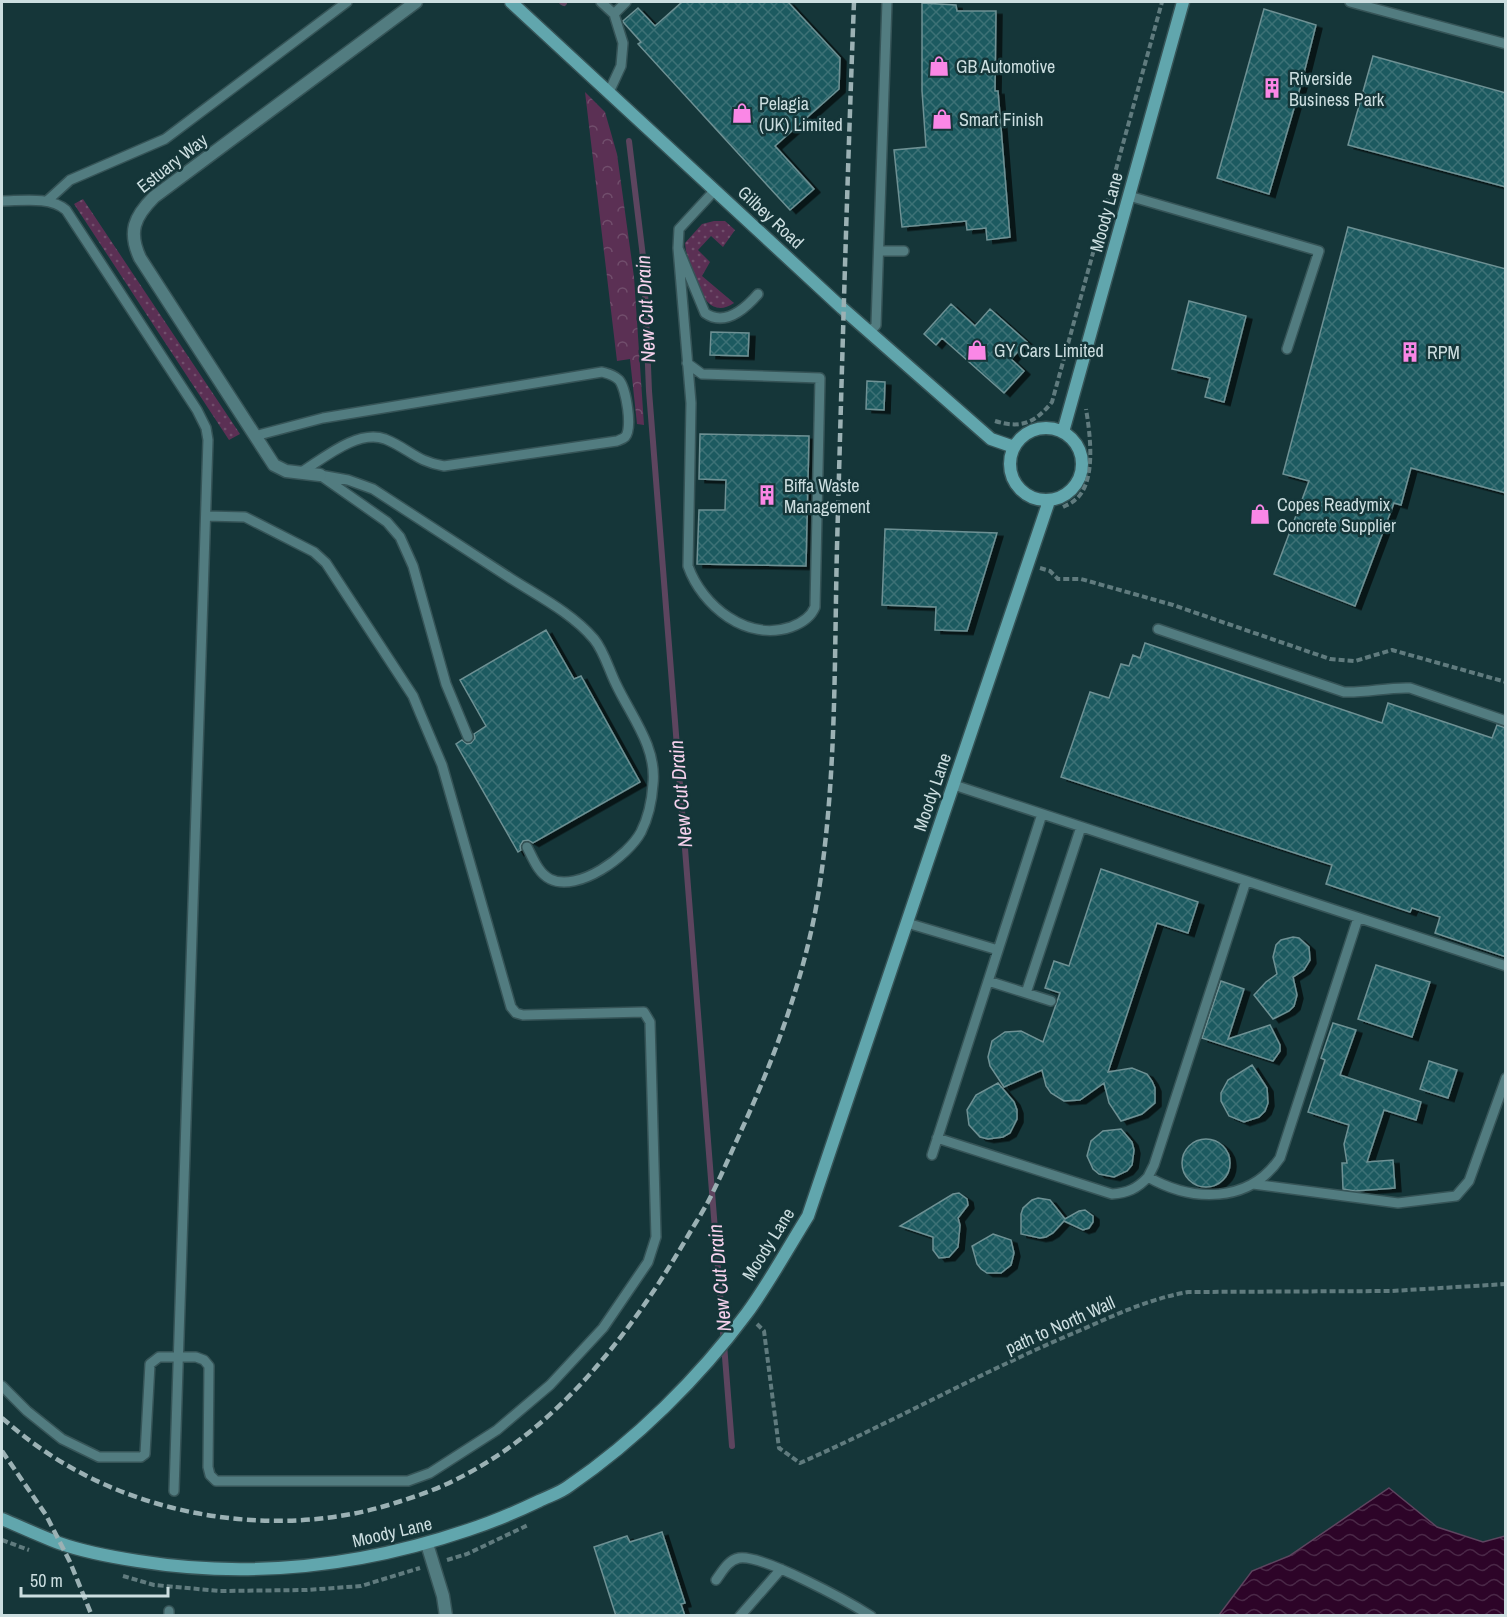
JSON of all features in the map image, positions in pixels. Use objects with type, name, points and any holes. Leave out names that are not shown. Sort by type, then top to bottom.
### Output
[{"type":"street","name":"Estuary Way","points":[[321,475],[286,471],[274,465],[140,258],[134,245],[134,227],[141,210],[154,197],[416,2]]},
{"type":"street","name":"Gilbey Road","points":[[511,2],[870,332],[991,439],[1014,447]]},
{"type":"street","name":"Moody Lane","points":[[1064,432],[1183,2]]},
{"type":"street","points":[[1047,428],[1064,432],[1080,451],[1082,465],[1075,487],[1065,495],[1049,501],[1037,500],[1023,492],[1015,482],[1011,470],[1014,447],[1019,440],[1035,430],[1047,428]]},
{"type":"street","name":"Moody Lane","points":[[2,1519],[60,1543],[109,1556],[162,1565],[216,1569],[272,1569],[328,1564],[428,1544],[496,1521],[567,1488],[629,1439],[689,1383],[747,1313],[808,1216],[1049,501]]},
{"type":"street","points":[[428,1544],[446,1616]]},
{"type":"lane","points":[[47,201],[70,180],[165,139],[347,2]]},
{"type":"lane","points":[[601,2],[614,14],[623,43],[621,66],[609,92]]},
{"type":"lane","points":[[614,14],[626,2]]},
{"type":"lane","points":[[870,332],[876,325],[887,2]]},
{"type":"lane","points":[[1350,2],[1506,44]]},
{"type":"lane","points":[[687,363],[702,374],[820,378],[816,607],[812,615],[798,625],[782,630],[758,629],[733,621],[710,604],[693,582],[688,566],[690,403],[678,248],[679,229],[715,190]]},
{"type":"lane","points":[[1129,196],[1319,251],[1287,349]]},
{"type":"lane","points":[[2,201],[47,201],[59,204],[66,210],[202,419],[208,440],[174,1491]]},
{"type":"lane","points":[[678,248],[705,312],[710,316],[732,316],[744,310],[758,294]]},
{"type":"lane","points":[[879,251],[904,251]]},
{"type":"lane","points":[[255,436],[323,418],[602,372],[611,374],[620,381],[625,393],[629,428],[625,437],[616,441],[444,466],[428,463],[385,439],[370,436],[354,440],[300,473]]},
{"type":"lane","points":[[321,475],[387,522],[400,537],[413,566],[446,684],[468,737]]},
{"type":"lane","points":[[321,475],[348,480],[373,489],[566,614],[595,640],[624,701],[645,738],[653,762],[654,783],[649,811],[640,833],[624,853],[602,870],[575,881],[561,883],[549,879],[538,869],[527,847]]},
{"type":"lane","points":[[2,1386],[27,1411],[62,1439],[99,1457],[141,1457],[146,1454],[150,1364],[159,1356],[196,1357],[204,1360],[209,1366],[208,1467],[210,1475],[216,1481],[408,1481],[430,1473],[497,1430],[550,1385],[603,1328],[648,1263],[657,1237],[650,1022],[644,1012],[523,1015],[516,1013],[511,1007],[442,765],[413,696],[326,563],[314,552],[245,517],[206,516]]},
{"type":"lane","points":[[1158,629],[1344,692],[1360,693],[1395,687],[1410,688],[1506,721]]},
{"type":"lane","points":[[954,785],[1504,968]]},
{"type":"lane","points":[[932,1155],[1042,814]]},
{"type":"lane","points":[[1026,993],[1080,827]]},
{"type":"lane","points":[[937,1138],[1112,1194],[1126,1193],[1140,1185],[1148,1177],[1154,1165],[1246,881]]},
{"type":"lane","points":[[1148,1177],[1180,1191],[1206,1195],[1232,1193],[1253,1184],[1271,1172],[1280,1158],[1358,918]]},
{"type":"lane","points":[[907,922],[998,950]]},
{"type":"lane","points":[[988,981],[1051,1001]]},
{"type":"lane","points":[[1253,1184],[1398,1203],[1456,1196],[1468,1180],[1506,1078]]},
{"type":"lane","points":[[716,1580],[726,1566],[738,1558],[750,1558],[781,1569],[872,1616]]},
{"type":"lane","points":[[740,1616],[781,1569]]},
{"type":"path","points":[[992,421],[1018,424],[1031,422],[1052,402],[1162,2]]},
{"type":"path","points":[[1028,564],[1050,571],[1058,579],[1081,579],[1173,605],[1330,659],[1355,661],[1392,650],[1506,682]]},
{"type":"path","name":"path to North Wall","points":[[755,1322],[764,1331],[778,1448],[800,1463],[852,1440],[1046,1344],[1159,1297],[1188,1292],[1392,1291],[1506,1284]]},
{"type":"green space","points":[[585,92],[605,112],[617,154],[634,277],[644,425],[637,424],[630,359],[617,361]]},
{"type":"green space","points":[[83,199],[240,434],[229,440],[74,204]]},
{"type":"green space","points":[[725,221],[735,230],[723,247],[711,236],[698,250],[710,262],[702,276],[734,303],[723,308],[715,307],[707,302],[701,293],[685,243],[702,224]]},
{"type":"water","points":[[1389,1488],[1437,1527],[1483,1542],[1505,1536],[1505,1615],[1219,1615],[1252,1571],[1289,1556]]},
{"type":"building","points":[[682,2],[788,2],[840,58],[839,89],[775,146],[814,189],[790,210],[638,44],[641,42],[623,21],[638,8],[655,26]]},
{"type":"building","points":[[922,3],[956,5],[957,11],[996,11],[995,91],[998,91],[1010,237],[987,240],[986,228],[967,230],[966,221],[902,227],[894,150],[926,147],[922,91]]},
{"type":"building","points":[[1264,9],[1316,25],[1269,194],[1217,178]]},
{"type":"building","points":[[1373,56],[1506,93],[1506,187],[1348,145]]},
{"type":"building","name":"RPM","points":[[1348,227],[1506,269],[1506,493],[1411,468],[1401,505],[1394,503],[1355,606],[1274,574],[1309,481],[1283,474]]},
{"type":"building","points":[[1189,301],[1246,316],[1224,402],[1205,397],[1210,378],[1172,369]]},
{"type":"building","points":[[951,304],[975,326],[990,309],[1027,342],[1011,359],[1024,371],[1004,393],[942,338],[936,345],[924,334]]},
{"type":"building","points":[[711,332],[749,333],[748,356],[710,355]]},
{"type":"building","points":[[867,381],[885,382],[884,410],[866,409]]},
{"type":"building","name":"Biffa Waste Management","points":[[700,434],[809,436],[806,566],[697,564],[699,510],[725,510],[726,480],[699,479]]},
{"type":"building","points":[[885,529],[997,533],[967,631],[935,630],[936,607],[882,605]]},
{"type":"building","points":[[546,630],[574,679],[581,676],[640,782],[533,843],[528,840],[523,841],[520,846],[521,850],[518,852],[456,744],[462,740],[467,744],[471,743],[475,738],[474,734],[486,726],[460,680]]},
{"type":"building","points":[[1145,643],[1382,723],[1388,703],[1492,738],[1497,725],[1506,728],[1506,957],[1435,933],[1440,917],[1412,908],[1410,912],[1326,884],[1332,865],[1061,777],[1090,692],[1109,698],[1121,664],[1129,666],[1133,655],[1140,658]]},
{"type":"building","points":[[1101,869],[1198,902],[1188,933],[1157,923],[1108,1072],[1132,1068],[1147,1074],[1155,1088],[1155,1103],[1142,1114],[1121,1121],[1109,1103],[1104,1083],[1080,1100],[1064,1101],[1051,1093],[1046,1086],[1042,1070],[1004,1087],[990,1066],[988,1057],[992,1041],[1005,1032],[1021,1031],[1043,1042],[1060,993],[1045,988],[1054,961],[1069,966]]},
{"type":"building","points":[[1299,938],[1309,947],[1310,960],[1304,970],[1293,977],[1297,995],[1294,1006],[1273,1019],[1254,995],[1277,974],[1273,957],[1276,945],[1281,940]]},
{"type":"building","points":[[1376,965],[1430,982],[1412,1037],[1358,1019]]},
{"type":"building","points":[[1221,981],[1244,989],[1228,1039],[1270,1025],[1280,1045],[1280,1051],[1273,1061],[1202,1038]]},
{"type":"building","points":[[1333,1023],[1356,1030],[1340,1075],[1421,1102],[1416,1120],[1384,1110],[1367,1162],[1393,1160],[1395,1188],[1355,1191],[1343,1189],[1342,1163],[1347,1163],[1344,1144],[1349,1125],[1308,1112],[1325,1060],[1321,1058]]},
{"type":"building","points":[[1429,1061],[1457,1070],[1448,1098],[1420,1089]]},
{"type":"building","points":[[1252,1065],[1267,1088],[1268,1103],[1265,1111],[1259,1117],[1244,1122],[1229,1116],[1221,1101],[1221,1093],[1228,1080]]},
{"type":"building","points":[[998,1083],[1014,1102],[1017,1119],[1010,1133],[1003,1137],[988,1139],[980,1137],[969,1125],[967,1110],[976,1095]]},
{"type":"building","points":[[1121,1129],[1132,1142],[1134,1150],[1132,1165],[1127,1171],[1114,1177],[1099,1174],[1093,1169],[1087,1156],[1091,1141],[1103,1131]]},
{"type":"building","points":[[1206,1139],[1223,1146],[1230,1163],[1223,1180],[1206,1187],[1189,1180],[1182,1163],[1189,1146]]},
{"type":"building","points":[[959,1193],[967,1199],[968,1205],[958,1218],[960,1225],[958,1247],[949,1257],[939,1258],[933,1250],[933,1237],[900,1226],[953,1194]]},
{"type":"building","points":[[1038,1198],[1050,1200],[1065,1219],[1085,1210],[1093,1216],[1093,1222],[1089,1228],[1083,1230],[1064,1221],[1053,1233],[1040,1238],[1021,1234],[1023,1208]]},
{"type":"building","points":[[993,1234],[1011,1240],[1014,1253],[1011,1265],[1001,1273],[987,1273],[981,1269],[977,1264],[972,1246]]},
{"type":"building","points":[[662,1532],[685,1603],[681,1604],[685,1616],[616,1616],[594,1547],[627,1536],[630,1542]]},
{"type":"waterway","name":"New Cut Drain","points":[[629,141],[644,265],[649,391],[732,1446]]},
{"type":"railway","points":[[2,1418],[37,1446],[82,1473],[123,1492],[167,1506],[213,1516],[259,1520],[305,1520],[351,1514],[395,1503],[446,1484],[491,1460],[526,1435],[589,1375],[617,1342],[667,1271],[708,1202],[775,1051],[802,969],[815,913],[822,868],[833,730],[854,2]]},
{"type":"railway","points":[[2,1451],[46,1515],[70,1562],[92,1616]]},
{"type":"place","name":"GB Automotive","points":[[939,66]]},
{"type":"place","name":"Riverside Business Park","points":[[1272,88]]},
{"type":"place","name":"Pelagia (UK) Limited","points":[[742,113]]},
{"type":"place","name":"Smart Finish","points":[[942,119]]},
{"type":"place","name":"GY Cars Limited","points":[[977,350]]},
{"type":"place","name":"RPM","points":[[1410,352]]},
{"type":"place","name":"Biffa Waste Management","points":[[767,495]]},
{"type":"place","name":"Copes Readymix Concrete Supplier","points":[[1260,514]]}]
